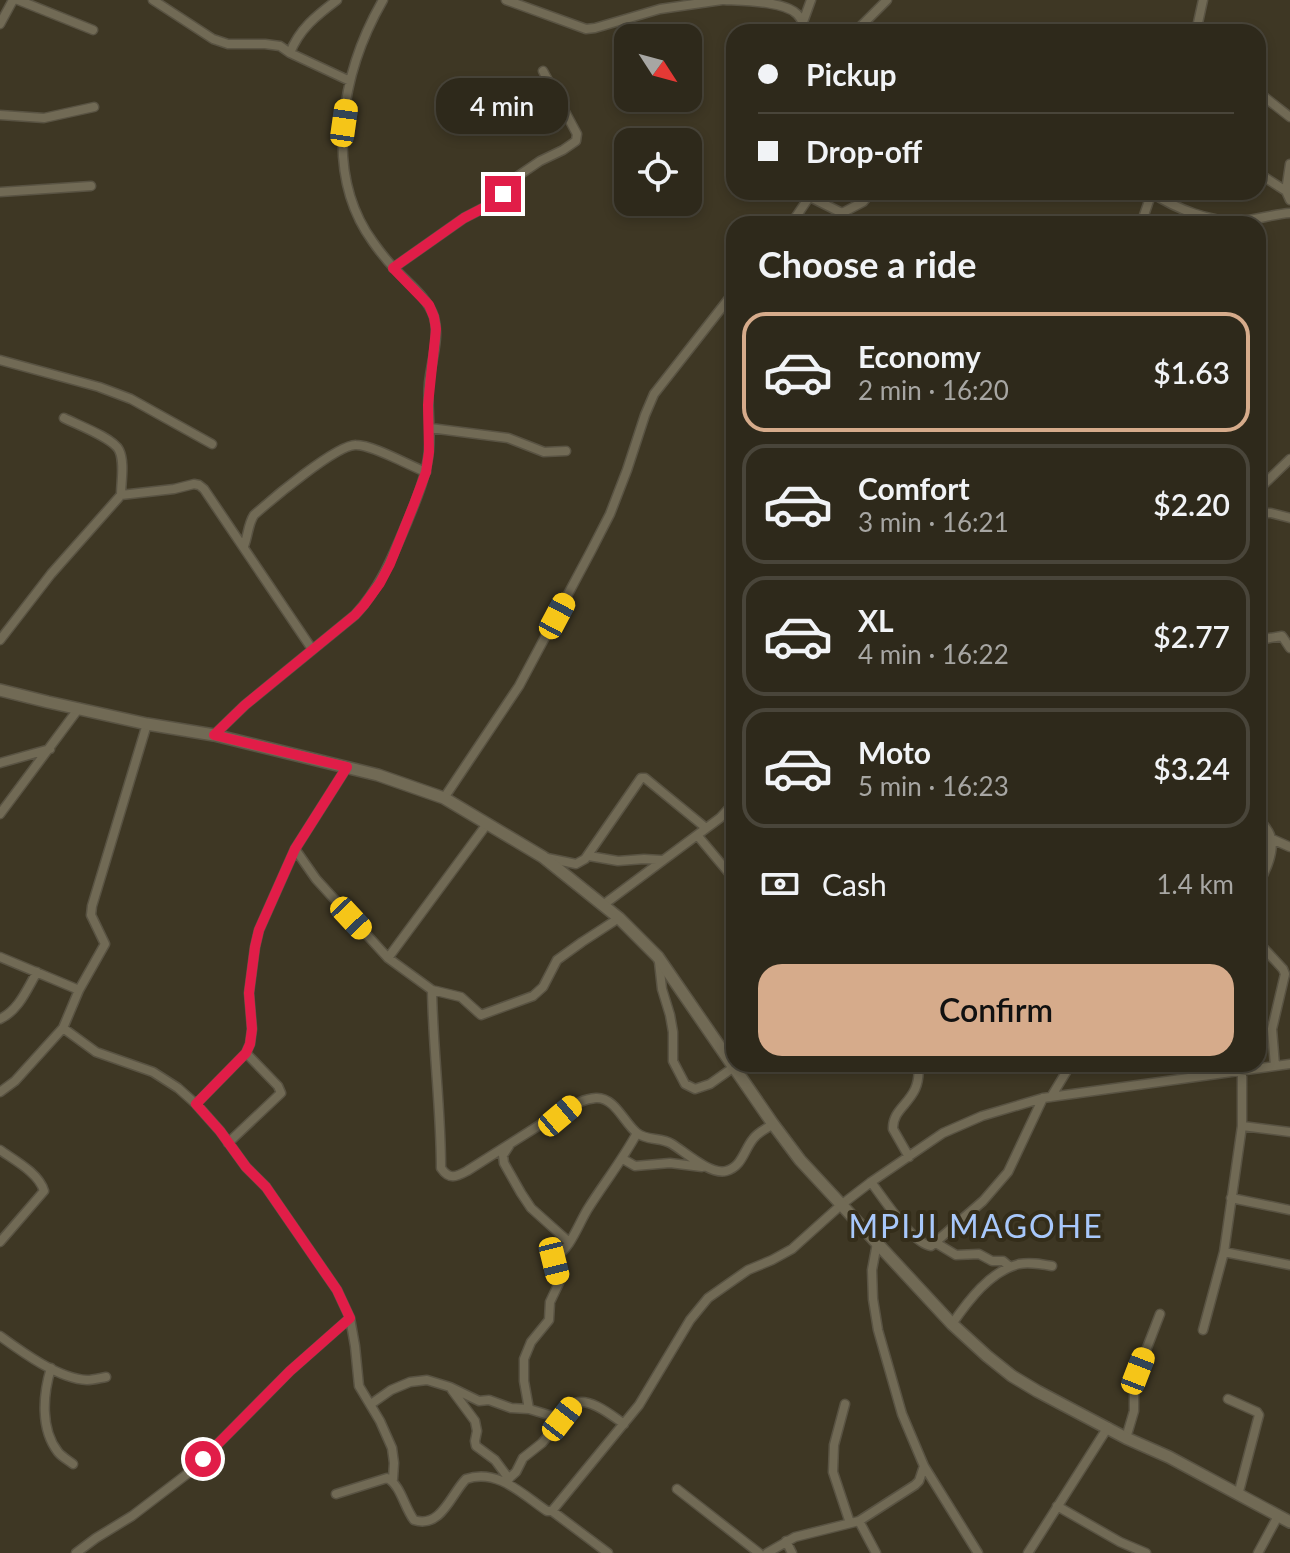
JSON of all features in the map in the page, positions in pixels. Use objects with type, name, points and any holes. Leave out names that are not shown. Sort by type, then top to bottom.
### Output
[{"type":"street","points":[[0,24],[15,0],[93,30]]},
{"type":"street","points":[[153,0],[213,39],[228,44],[280,46],[350,81]]},
{"type":"street","points":[[290,53],[301,31],[337,0]]},
{"type":"street","points":[[506,0],[586,29],[660,9],[723,0],[788,8],[795,11],[803,22]]},
{"type":"street","points":[[803,22],[811,0]]},
{"type":"street","points":[[863,24],[887,0]]},
{"type":"street","points":[[1198,24],[1203,0]]},
{"type":"street","points":[[214,735],[245,705],[355,615],[380,583],[390,564],[426,472],[430,428],[428,405],[436,339],[434,317],[429,305],[393,268],[357,217],[343,162],[342,140],[350,81],[379,2]]},
{"type":"street","points":[[393,268],[464,218],[497,201],[515,178],[576,141],[577,134],[543,71]]},
{"type":"street","points":[[1266,98],[1290,117]]},
{"type":"street","points":[[0,115],[44,118],[94,107]]},
{"type":"street","points":[[1288,195],[1290,164]]},
{"type":"street","points":[[1266,179],[1288,195]]},
{"type":"street","points":[[0,192],[91,186]]},
{"type":"street","points":[[821,200],[842,213],[865,200]]},
{"type":"street","points":[[1165,200],[1180,209],[1209,216]]},
{"type":"street","points":[[1266,217],[1290,213]]},
{"type":"street","points":[[444,798],[519,686],[591,551],[610,514],[654,394],[726,302]]},
{"type":"street","points":[[0,360],[131,399],[212,444]]},
{"type":"street","points":[[0,640],[51,574],[121,495],[119,449],[64,418]]},
{"type":"street","points":[[430,428],[508,438],[544,452],[566,451]]},
{"type":"street","points":[[244,546],[254,515],[347,445],[359,444],[426,472]]},
{"type":"street","points":[[1266,482],[1290,459]]},
{"type":"street","points":[[121,495],[194,484],[204,489],[312,649]]},
{"type":"street","points":[[1266,513],[1290,518]]},
{"type":"street","points":[[1266,639],[1282,636],[1290,648]]},
{"type":"street","points":[[0,690],[147,724],[190,729],[347,767],[444,798],[543,857],[619,918],[658,957],[726,1055]]},
{"type":"street","points":[[0,814],[79,708]]},
{"type":"street","points":[[0,1092],[15,1081],[63,1028],[79,990],[105,944],[91,915],[92,906],[147,724]]},
{"type":"street","points":[[0,763],[50,748]]},
{"type":"street","points":[[196,1104],[246,1053],[252,1029],[249,993],[259,930],[295,849],[347,767]]},
{"type":"street","points":[[543,857],[576,864],[582,862],[641,778],[645,778],[706,828]]},
{"type":"street","points":[[603,905],[726,812]]},
{"type":"street","points":[[388,958],[487,824]]},
{"type":"street","points":[[1266,828],[1272,839],[1266,866]]},
{"type":"street","points":[[697,835],[726,869]]},
{"type":"street","points":[[1272,839],[1290,847]]},
{"type":"street","points":[[295,849],[316,879],[388,958],[432,990],[461,997],[481,1015],[533,996],[543,987],[557,960],[619,918]]},
{"type":"street","points":[[589,856],[618,861],[662,860]]},
{"type":"street","points":[[1266,951],[1285,974],[1272,1029],[1275,1066]]},
{"type":"street","points":[[0,957],[79,990]]},
{"type":"street","points":[[658,957],[673,1032],[673,1061],[685,1084],[695,1089],[710,1084],[727,1072]]},
{"type":"street","points":[[0,1019],[12,1012],[37,972]]},
{"type":"street","points":[[432,990],[441,1168],[445,1174],[457,1176],[546,1121],[560,1116],[575,1103],[594,1098],[608,1102],[637,1133],[668,1141],[707,1167]]},
{"type":"street","points":[[63,1028],[96,1052],[153,1072],[178,1088],[196,1104],[266,1187],[337,1290],[350,1318],[359,1386],[392,1448],[393,1479],[410,1515],[417,1522],[440,1514],[466,1479],[507,1480],[575,1403],[582,1401],[624,1424]]},
{"type":"street","points":[[228,1143],[281,1093],[246,1053]]},
{"type":"street","points":[[1266,1067],[1290,1064]]},
{"type":"street","points":[[737,1072],[800,1160],[952,1324],[987,1356],[1037,1391],[1290,1522]]},
{"type":"street","points":[[909,1157],[892,1124],[915,1092],[919,1072]]},
{"type":"street","points":[[871,1182],[915,1237],[928,1247],[936,1243],[983,1201],[1008,1172],[1047,1098],[1065,1072]]},
{"type":"street","points":[[552,1511],[624,1424],[657,1377],[690,1320],[708,1298],[748,1270],[792,1249],[841,1205],[943,1133],[982,1116],[1047,1098],[1235,1072]]},
{"type":"street","points":[[1203,1330],[1224,1252],[1242,1126],[1242,1072]]},
{"type":"street","points":[[623,1159],[635,1166],[670,1163],[724,1172],[740,1162],[756,1134],[773,1124]]},
{"type":"street","points":[[1242,1126],[1290,1132]]},
{"type":"street","points":[[529,1409],[524,1359],[531,1342],[549,1320],[550,1302],[559,1283],[554,1258],[569,1242],[637,1133]]},
{"type":"street","points":[[509,1145],[503,1155],[504,1163],[521,1193],[531,1208],[569,1242]]},
{"type":"street","points":[[0,1150],[38,1180],[44,1191],[0,1242]]},
{"type":"street","points":[[1231,1198],[1290,1210]]},
{"type":"street","points":[[877,1243],[872,1270],[873,1299],[878,1330],[902,1414],[924,1466],[978,1553]]},
{"type":"street","points":[[936,1243],[956,1255],[979,1254],[992,1261],[1003,1261],[1010,1267]]},
{"type":"street","points":[[1224,1252],[1290,1265]]},
{"type":"street","points":[[952,1324],[984,1285],[1010,1267],[1030,1263],[1052,1266]]},
{"type":"street","points":[[1126,1438],[1134,1411],[1138,1371],[1160,1314]]},
{"type":"street","points":[[76,1553],[191,1471],[272,1388],[350,1318]]},
{"type":"street","points":[[0,1336],[23,1353],[72,1377],[87,1380],[106,1377]]},
{"type":"street","points":[[51,1368],[45,1390],[47,1428],[60,1455],[73,1464]]},
{"type":"street","points":[[371,1404],[391,1390],[410,1382],[427,1380],[479,1401],[489,1400],[562,1419]]},
{"type":"street","points":[[450,1387],[475,1421],[476,1446],[495,1460],[507,1480],[608,1553]]},
{"type":"street","points":[[1228,1399],[1259,1415],[1238,1495]]},
{"type":"street","points":[[845,1404],[834,1445],[833,1472],[854,1522],[876,1553]]},
{"type":"street","points":[[1028,1553],[1108,1427]]},
{"type":"street","points":[[767,1553],[786,1541],[811,1532],[854,1522],[915,1485],[924,1466]]},
{"type":"street","points":[[336,1494],[377,1480],[393,1479]]},
{"type":"street","points":[[677,1489],[759,1553]]},
{"type":"street","points":[[1057,1506],[1120,1542],[1146,1553]]},
{"type":"street","points":[[1258,1553],[1278,1516]]},
{"type":"street","points":[[786,1541],[792,1553]]},
{"type":"district","name":"MPIJI MAGOHE","points":[[976,1225]]},
{"type":"route","points":[[203,1459],[290,1371],[350,1318],[337,1290],[266,1187],[196,1104],[246,1053],[252,1029],[249,993],[259,930],[295,849],[347,767],[214,735],[245,705],[355,615],[380,583],[426,472],[430,428],[428,405],[436,339],[434,317],[429,305],[393,268],[464,218],[497,201],[503,194]]}]
